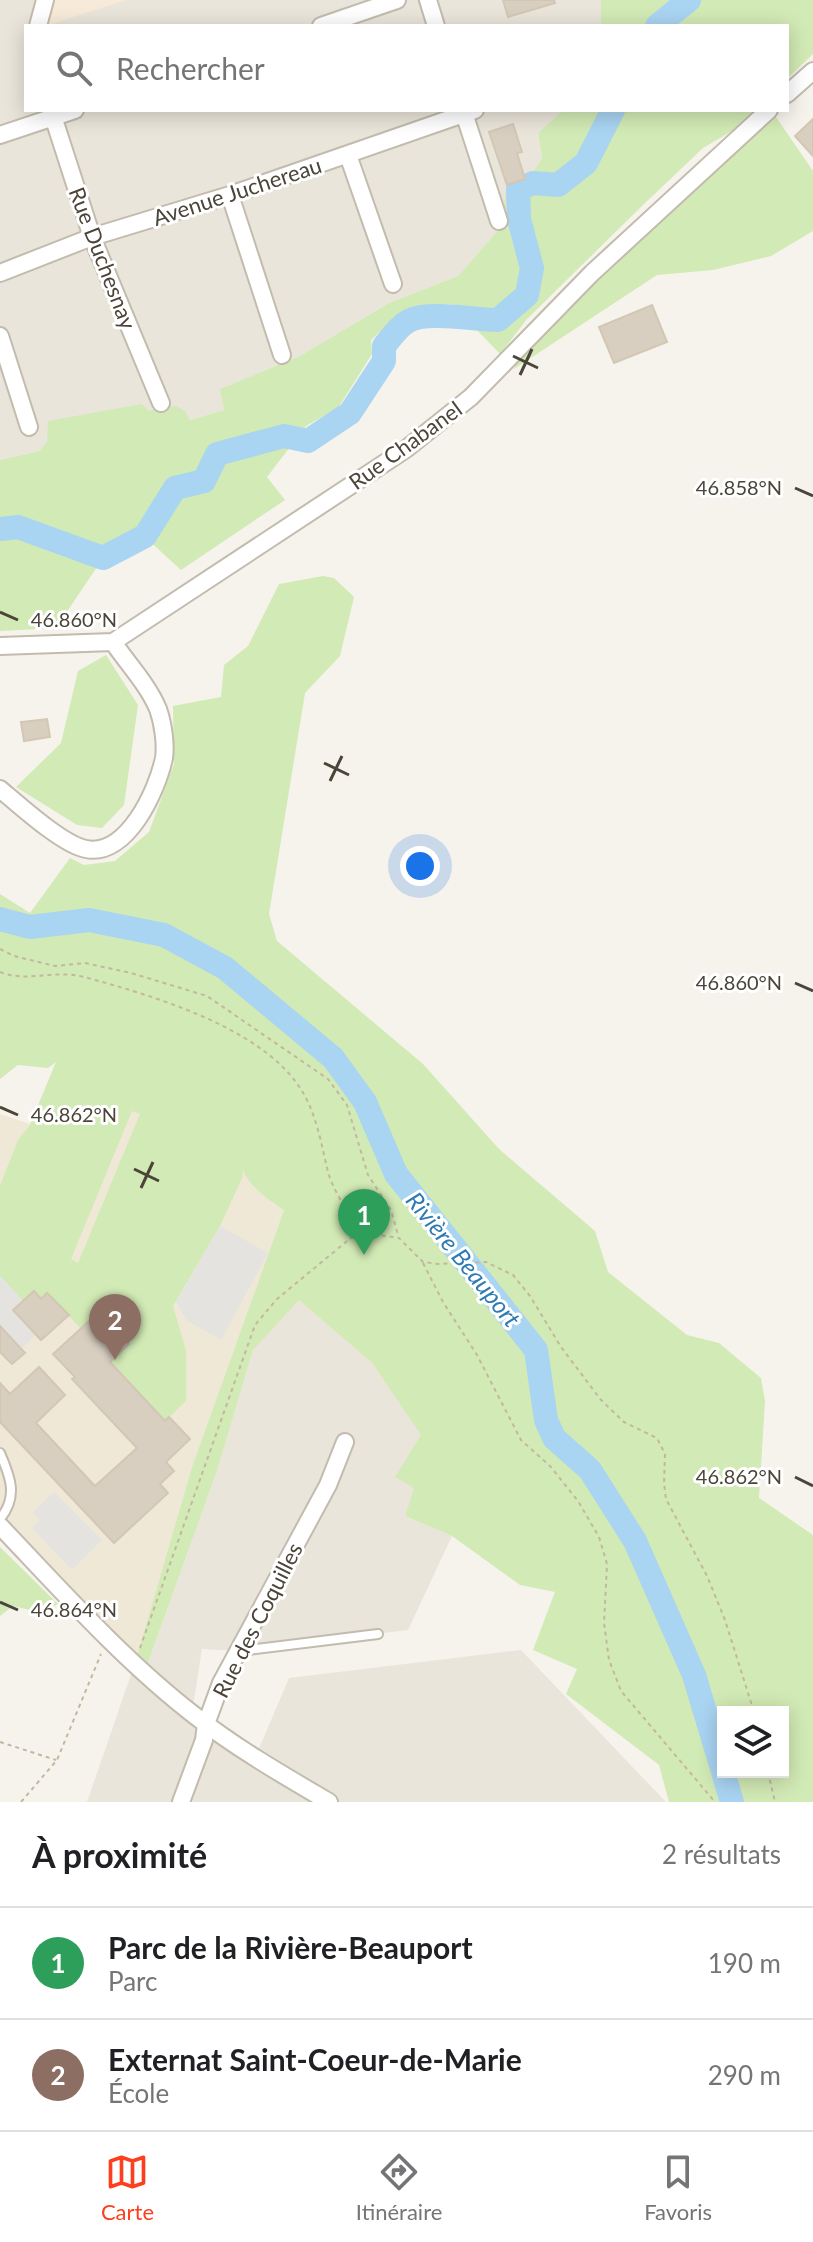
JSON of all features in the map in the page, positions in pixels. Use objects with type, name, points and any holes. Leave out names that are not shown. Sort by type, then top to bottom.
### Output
[{"type":"street","points":[[39,24],[45,0]]},
{"type":"street","points":[[327,24],[397,0]]},
{"type":"street","points":[[428,0],[435,24]]},
{"type":"street","points":[[789,92],[813,71]]},
{"type":"street","name":"Avenue Juchereau","points":[[0,273],[92,237],[230,195],[465,112]]},
{"type":"street","points":[[468,112],[499,221]]},
{"type":"street","name":"Rue Chabanel","points":[[113,642],[406,449],[439,424],[471,397],[592,273],[767,112]]},
{"type":"street","points":[[0,135],[52,114]]},
{"type":"street","name":"Rue Duchesnay","points":[[52,114],[92,237],[161,403]]},
{"type":"street","points":[[348,155],[393,284]]},
{"type":"street","points":[[230,195],[282,355]]},
{"type":"street","points":[[0,336],[29,427]]},
{"type":"street","points":[[0,646],[113,642],[158,710],[164,756],[153,792],[137,820],[120,840],[103,849],[85,849],[59,835],[0,789]]},
{"type":"street","name":"Rue des Coquilles","points":[[181,1802],[221,1683],[328,1485],[345,1442]]},
{"type":"street","points":[[0,1526],[135,1663],[206,1724],[255,1758],[329,1802]]},
{"type":"lane","points":[[0,1453],[7,1469],[12,1497],[9,1508],[0,1519]]},
{"type":"lane","points":[[238,1651],[378,1634]]},
{"type":"path","points":[[0,949],[14,956],[55,966],[85,963],[131,973],[207,996],[328,1079],[347,1105],[368,1175],[391,1210],[399,1238],[423,1262],[443,1302],[477,1355],[521,1440],[550,1466],[578,1501],[599,1537],[607,1564],[604,1623],[609,1660],[621,1691],[715,1802]]},
{"type":"path","points":[[0,972],[25,979],[48,974],[77,975],[131,989],[203,1016],[269,1055],[299,1086],[323,1142],[329,1174],[359,1232]]},
{"type":"path","points":[[135,1663],[255,1325],[277,1299],[359,1232],[399,1238]]},
{"type":"path","points":[[423,1262],[486,1262],[513,1275],[601,1400],[624,1422],[657,1438],[663,1446],[666,1499],[707,1576],[725,1620],[752,1706]]},
{"type":"path","points":[[21,1802],[57,1760],[101,1654]]},
{"type":"path","points":[[0,1742],[57,1760]]},
{"type":"path","points":[[769,1778],[775,1802]]},
{"type":"shaded area","points":[[0,0],[601,0],[601,24],[24,24],[24,112],[561,112],[538,133],[542,158],[501,227],[458,276],[389,303],[300,356],[221,389],[224,410],[190,420],[148,411],[49,421],[47,443],[39,451],[0,460]]},
{"type":"shaded area","points":[[50,0],[126,0],[51,24],[45,24]]},
{"type":"shaded area","points":[[57,1061],[215,1121],[272,1202],[284,1210],[192,1467],[135,1663],[0,1526],[0,1114],[30,1124]]},
{"type":"shaded area","points":[[220,1226],[268,1253],[221,1340],[186,1320],[176,1302]]},
{"type":"shaded area","points":[[0,1276],[23,1301],[13,1311],[36,1335],[21,1349],[0,1326]]},
{"type":"shaded area","points":[[298,1299],[373,1364],[429,1445],[405,1516],[452,1536],[408,1630],[238,1651],[202,1649],[192,1713],[255,1758],[289,1678],[521,1650],[666,1802],[87,1802],[135,1663],[145,1671],[218,1468],[253,1350]]},
{"type":"shaded area","points":[[54,1492],[102,1540],[72,1570],[32,1528],[40,1520],[33,1512]]},
{"type":"green space","points":[[601,0],[813,0],[813,54],[789,77],[789,24],[601,24]]},
{"type":"green space","points":[[561,112],[753,112],[737,128],[703,148],[644,204],[527,319],[500,354],[452,304],[406,309],[371,340],[372,354],[338,408],[306,426],[267,477],[285,500],[181,570],[145,537],[103,558],[56,628],[0,631],[0,460],[39,451],[47,442],[48,421],[142,404],[148,411],[176,406],[185,411],[190,420],[224,410],[220,389],[300,356],[389,303],[458,276],[501,227],[506,192],[528,180],[542,158],[538,133]]},
{"type":"green space","points":[[776,117],[813,171],[813,231],[771,256],[713,270],[657,275],[514,369],[536,328],[708,165]]},
{"type":"green space","points":[[323,576],[334,578],[354,597],[340,656],[305,693],[269,914],[277,941],[423,1064],[499,1149],[595,1231],[608,1272],[687,1335],[719,1343],[761,1378],[765,1401],[759,1498],[813,1535],[813,1802],[669,1802],[659,1765],[566,1694],[577,1669],[533,1650],[555,1592],[520,1585],[452,1536],[405,1516],[414,1488],[395,1477],[421,1435],[373,1364],[299,1300],[253,1350],[218,1468],[145,1671],[135,1663],[192,1467],[284,1210],[254,1187],[243,1170],[220,1226],[173,1306],[186,1351],[186,1401],[165,1421],[110,1362],[129,1344],[100,1313],[81,1329],[48,1293],[41,1299],[34,1291],[23,1301],[0,1276],[0,1186],[18,1140],[30,1125],[56,1062],[48,1068],[18,1065],[0,1079],[0,894],[30,913],[70,858],[84,865],[115,861],[149,832],[174,764],[173,706],[221,697],[224,665],[248,646],[279,584]],"holes":[[[132,1111],[140,1114],[78,1263],[71,1259]]]},
{"type":"green space","points":[[106,655],[138,705],[124,805],[102,828],[77,825],[16,787],[61,743],[78,671]]},
{"type":"green space","points":[[0,1547],[58,1604],[42,1613],[13,1606],[0,1616]]},
{"type":"building","points":[[503,0],[554,0],[555,3],[508,17]]},
{"type":"building","points":[[813,119],[813,156],[795,136]]},
{"type":"building","points":[[513,124],[522,152],[517,153],[525,179],[507,185],[489,132]]},
{"type":"building","points":[[652,305],[667,342],[614,363],[599,327]]},
{"type":"building","points":[[47,719],[50,737],[24,741],[21,722]]},
{"type":"building","points":[[34,1291],[41,1299],[47,1293],[69,1315],[41,1340],[13,1310]]},
{"type":"building","points":[[99,1312],[129,1344],[110,1362],[165,1421],[169,1417],[190,1439],[166,1462],[174,1471],[160,1484],[168,1493],[114,1543],[0,1422],[0,1383],[10,1394],[39,1367],[65,1395],[36,1423],[95,1486],[137,1448],[72,1379],[75,1377],[53,1354]]},
{"type":"building","points":[[0,1326],[25,1353],[12,1364],[0,1352]]},
{"type":"waterway","name":"Rivière Beauport","points":[[659,24],[689,0]]},
{"type":"waterway","name":"Rivière Beauport","points":[[0,529],[18,527],[103,558],[145,536],[175,488],[204,481],[217,454],[284,436],[308,441],[350,413],[384,361],[384,346],[407,322],[437,316],[498,320],[527,295],[532,268],[519,219],[518,190],[533,183],[558,185],[586,163],[612,112]]},
{"type":"waterway","name":"Rivière Beauport","points":[[0,919],[30,927],[89,920],[164,935],[225,968],[333,1058],[365,1102],[396,1174],[536,1350],[546,1420],[554,1438],[590,1470],[635,1541],[694,1675],[732,1802]]},
{"type":"place","name":"Parc de la Rivière-Beauport","points":[[364,1255]]},
{"type":"place","name":"Externat Saint-Coeur-de-Marie","points":[[115,1360]]}]
